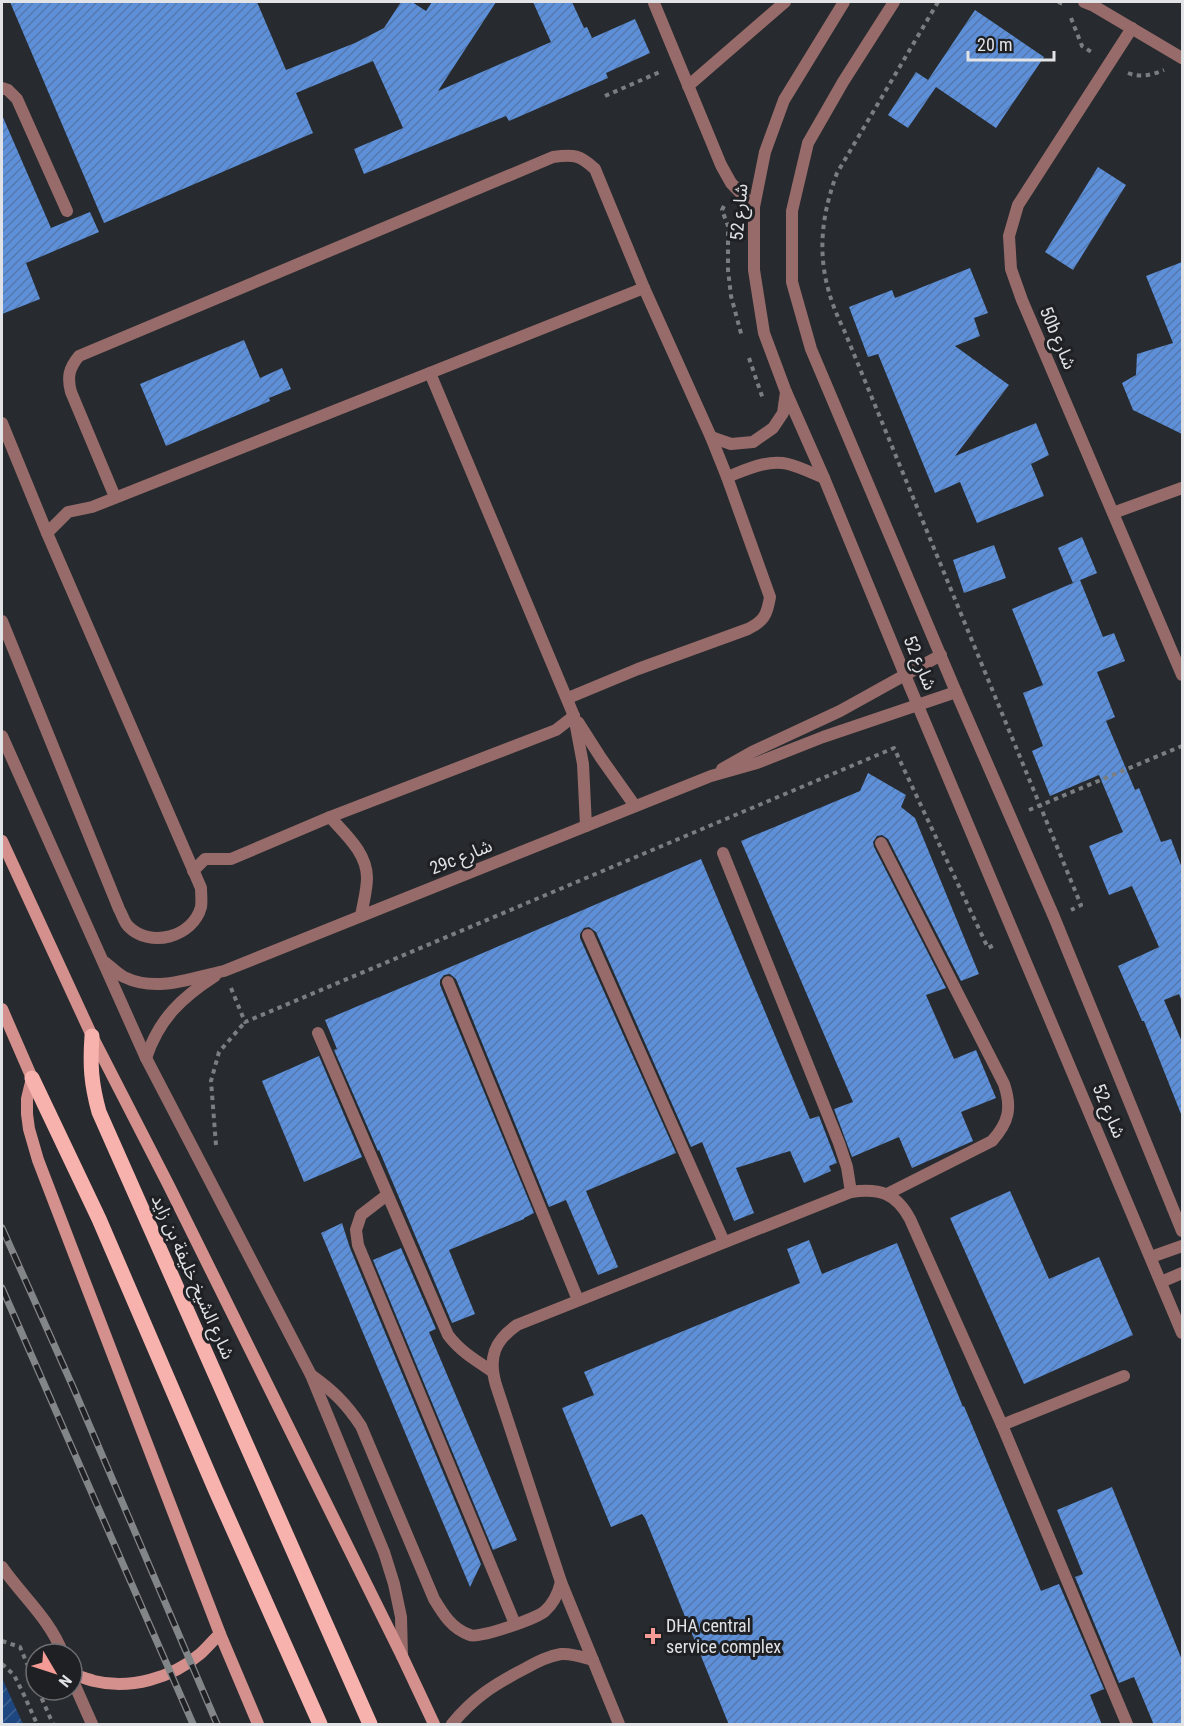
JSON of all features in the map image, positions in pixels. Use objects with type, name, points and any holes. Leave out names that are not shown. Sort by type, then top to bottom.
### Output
[{"type":"main road","name":"شارع الشيخ خليفة بن زايد","points":[[2,841],[92,1036],[90,1063],[92,1088],[99,1112],[370,1725]]},
{"type":"main road","points":[[2,1009],[99,1219],[320,1725]]},
{"type":"main road","points":[[92,1036],[170,1186],[434,1725]]},
{"type":"main road","points":[[32,1078],[27,1099],[32,1143],[220,1634],[258,1725]]},
{"type":"main road","points":[[84,1678],[96,1682],[124,1684],[152,1680],[178,1670],[201,1654],[220,1634]]},
{"type":"street","points":[[655,2],[721,165],[731,183],[754,207]]},
{"type":"street","points":[[688,86],[785,2]]},
{"type":"street","name":"شارع 52","points":[[844,2],[784,100],[765,152],[754,207],[753,270],[764,333],[786,392],[1182,1333]]},
{"type":"street","name":"شارع 52","points":[[894,2],[843,82],[808,143],[792,212],[792,282],[811,349],[1054,917],[1182,1231]]},
{"type":"street","points":[[1089,3],[1182,58]]},
{"type":"street","name":"50b شارع","points":[[1132,28],[1018,205],[1009,236],[1011,269],[1022,300],[1182,675]]},
{"type":"street","points":[[2,88],[8,90],[17,99],[67,211]]},
{"type":"street","points":[[115,497],[71,392],[68,379],[70,366],[79,356],[554,157],[569,155],[584,159],[595,169],[644,288],[728,477],[770,597],[768,611],[760,623],[568,698]]},
{"type":"street","points":[[47,533],[68,512],[92,507],[644,288]]},
{"type":"street","points":[[430,373],[568,698],[574,716],[583,764],[586,826]]},
{"type":"street","points":[[711,437],[731,444],[753,441],[773,428],[783,413],[786,392]]},
{"type":"street","points":[[2,423],[47,533],[201,888],[201,906],[193,923],[174,936],[161,939],[143,936],[128,926],[119,909],[2,621]]},
{"type":"street","points":[[728,477],[776,462],[795,466],[824,478]]},
{"type":"street","points":[[1113,513],[1182,488]]},
{"type":"street","name":"29c شارع","points":[[711,776],[752,752],[817,722],[941,655]]},
{"type":"street","name":"29c شارع","points":[[105,963],[122,976],[143,984],[169,985],[224,971],[711,776],[756,763],[823,737],[956,692]]},
{"type":"street","points":[[574,716],[634,806]]},
{"type":"street","points":[[193,871],[205,859],[231,859],[330,817],[556,730],[574,716]]},
{"type":"street","points":[[2,736],[146,1058],[310,1375],[384,1552],[401,1617],[402,1656]]},
{"type":"street","points":[[330,817],[357,848],[365,862],[367,879],[361,916]]},
{"type":"street","points":[[881,843],[1004,1084],[1009,1098],[1005,1122],[992,1141],[887,1194]]},
{"type":"street","points":[[723,853],[839,1143],[847,1167],[851,1192]]},
{"type":"street","points":[[588,935],[724,1242]]},
{"type":"street","name":"29c شارع","points":[[146,1058],[160,1024],[179,1003],[201,985],[224,971]]},
{"type":"street","points":[[448,982],[578,1300]]},
{"type":"street","points":[[318,1033],[448,1335],[467,1356],[492,1371]]},
{"type":"street","points":[[619,1725],[561,1582],[492,1371],[492,1357],[498,1344],[506,1333],[517,1325],[578,1300],[851,1192],[876,1191],[897,1200],[910,1219],[1002,1425],[1127,1725]]},
{"type":"street","points":[[387,1195],[361,1215],[356,1230],[358,1245],[515,1624]]},
{"type":"street","points":[[1151,1257],[1182,1246]]},
{"type":"street","points":[[1161,1282],[1182,1273]]},
{"type":"street","points":[[310,1375],[342,1400],[361,1426],[434,1599],[443,1615],[456,1628],[472,1636],[492,1633],[544,1613],[556,1599],[561,1582]]},
{"type":"street","points":[[1002,1425],[1124,1376]]},
{"type":"street","points":[[2,1567],[46,1621],[57,1642]]},
{"type":"street","points":[[452,1725],[471,1703],[495,1685],[546,1658],[570,1654],[593,1660]]},
{"type":"street","points":[[82,1702],[92,1725]]},
{"type":"path","points":[[938,2],[837,173],[828,196],[824,220],[822,244],[824,268],[835,310],[1081,905],[1054,917]]},
{"type":"path","points":[[1058,2],[1066,5]]},
{"type":"path","points":[[1070,15],[1082,46],[1109,64],[1134,75],[1150,75],[1167,69]]},
{"type":"path","points":[[605,96],[680,64]]},
{"type":"path","points":[[1011,818],[1182,746]]},
{"type":"path","points":[[216,1146],[211,1081],[219,1052],[245,1022],[894,748],[988,948],[1015,935]]},
{"type":"path","points":[[224,971],[245,1022]]},
{"type":"path","points":[[2,1641],[20,1647],[24,1656]]},
{"type":"path","points":[[2,1664],[14,1675],[37,1725]]},
{"type":"path","points":[[43,1702],[53,1725]]},
{"type":"shaded area","points":[[2,1678],[23,1724],[2,1724]]},
{"type":"building","points":[[10,2],[257,2],[286,70],[355,43],[384,28],[401,2],[412,2],[426,11],[432,2],[496,2],[438,91],[551,42],[533,2],[572,2],[584,28],[587,27],[592,38],[635,19],[650,53],[606,73],[608,78],[509,121],[506,116],[364,174],[354,149],[403,128],[373,61],[296,93],[313,133],[104,223]]},
{"type":"building","points":[[975,10],[1044,57],[996,128],[936,87],[908,128],[888,115],[916,72],[928,80]]},
{"type":"building","points":[[2,115],[51,228],[90,212],[99,232],[26,263],[40,299],[2,314]]},
{"type":"building","points":[[1098,167],[1126,185],[1073,270],[1045,252]]},
{"type":"building","points":[[1182,262],[1182,434],[1133,410],[1122,383],[1136,375],[1137,354],[1173,343],[1146,276]]},
{"type":"building","points":[[970,268],[988,313],[974,318],[980,336],[955,346],[1009,385],[955,456],[1036,423],[1049,455],[1031,464],[1044,496],[977,523],[960,482],[935,493],[878,354],[868,357],[849,307],[892,290],[895,298]]},
{"type":"building","points":[[244,340],[260,378],[282,368],[291,389],[269,398],[270,401],[166,446],[140,384]]},
{"type":"building","points":[[1082,537],[1097,573],[1073,583],[1058,548]]},
{"type":"building","points":[[994,545],[1006,578],[964,593],[953,560]]},
{"type":"building","points":[[1080,580],[1103,637],[1114,633],[1125,661],[1097,672],[1115,717],[1106,721],[1135,790],[1139,788],[1161,842],[1171,839],[1182,868],[1182,1002],[1179,994],[1164,1000],[1182,1042],[1182,1114],[1144,1021],[1142,1021],[1118,966],[1159,947],[1132,886],[1109,895],[1089,846],[1123,832],[1099,775],[1050,796],[1032,751],[1043,746],[1023,693],[1043,685],[1012,609]]},
{"type":"building","points":[[868,773],[906,795],[901,807],[915,818],[979,974],[961,981],[888,839],[882,835],[877,836],[873,842],[874,847],[946,988],[926,995],[954,1059],[976,1050],[996,1098],[961,1112],[973,1141],[912,1168],[899,1137],[852,1157],[834,1109],[853,1102],[741,841],[860,791]]},
{"type":"building","points":[[701,859],[810,1119],[819,1116],[837,1163],[829,1166],[831,1171],[804,1183],[790,1151],[736,1168],[754,1213],[734,1221],[702,1142],[691,1147],[596,932],[589,927],[584,928],[580,938],[676,1153],[586,1191],[618,1267],[598,1275],[566,1200],[549,1207],[456,979],[450,974],[444,975],[440,980],[440,985],[534,1213],[449,1250],[475,1314],[452,1323],[334,1050],[337,1049],[325,1020]]},
{"type":"building","points":[[319,1056],[362,1157],[304,1182],[262,1081]]},
{"type":"building","points":[[1010,1191],[1049,1279],[1099,1257],[1133,1335],[1024,1384],[950,1218]]},
{"type":"building","points":[[342,1223],[350,1248],[481,1564],[470,1587],[321,1233]]},
{"type":"building","points":[[809,1240],[822,1274],[897,1243],[1041,1591],[1059,1584],[1104,1689],[1090,1695],[1102,1725],[729,1725],[645,1518],[642,1514],[611,1527],[562,1408],[594,1395],[584,1372],[800,1283],[787,1249]]},
{"type":"building","points":[[401,1248],[436,1329],[429,1332],[517,1540],[493,1550],[373,1260]]},
{"type":"building","points":[[1112,1487],[1182,1660],[1182,1725],[1154,1725],[1134,1677],[1119,1683],[1075,1577],[1083,1574],[1057,1510]]},
{"type":"railway","points":[[2,1228],[73,1387],[217,1724]]},
{"type":"railway","points":[[2,1288],[193,1724]]},
{"type":"place","name":"DHA central service complex","points":[[653,1636]]}]
